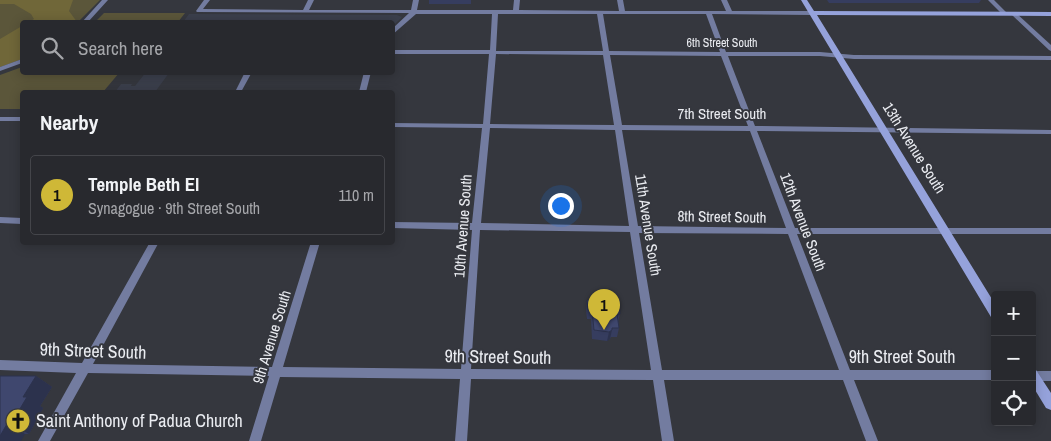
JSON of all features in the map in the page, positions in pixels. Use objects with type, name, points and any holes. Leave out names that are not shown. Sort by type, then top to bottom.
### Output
[{"type":"street","points":[[87,20],[105,0]]},
{"type":"street","points":[[199,11],[207,0]]},
{"type":"street","points":[[305,12],[311,0]]},
{"type":"street","points":[[395,30],[414,12],[416,0]]},
{"type":"street","points":[[516,13],[517,0]]},
{"type":"street","points":[[620,0],[623,13]]},
{"type":"street","points":[[724,0],[730,13]]},
{"type":"street","points":[[991,0],[1005,14]]},
{"type":"street","points":[[804,1],[822,11],[868,13]]},
{"type":"street","name":"13th Avenue South","points":[[804,1],[991,307]]},
{"type":"street","points":[[199,11],[1051,14]]},
{"type":"street","name":"10th Avenue South","points":[[461,441],[476,226],[493,54],[495,13]]},
{"type":"street","name":"11th Avenue South","points":[[600,13],[668,441]]},
{"type":"street","name":"12th Avenue South","points":[[708,13],[872,441]]},
{"type":"street","points":[[1014,14],[1051,49]]},
{"type":"street","name":"6th Street South","points":[[395,52],[1051,58]]},
{"type":"street","points":[[0,69],[20,62]]},
{"type":"street","points":[[239,90],[247,75]]},
{"type":"street","points":[[363,90],[367,75]]},
{"type":"street","points":[[0,119],[20,119]]},
{"type":"street","name":"7th Street South","points":[[395,125],[883,129],[898,132],[1051,132]]},
{"type":"street","points":[[0,220],[20,221]]},
{"type":"street","name":"8th Street South","points":[[395,225],[792,231],[1051,231]]},
{"type":"street","points":[[44,441],[153,245]]},
{"type":"street","name":"9th Avenue South","points":[[255,441],[315,245]]},
{"type":"street","name":"9th Street South","points":[[0,365],[133,370],[466,374],[991,375]]},
{"type":"street","points":[[1036,375],[1051,376]]},
{"type":"street","points":[[1036,381],[1051,404]]},
{"type":"shaded area","points":[[0,0],[100,0],[80,20],[20,20],[20,60],[0,67]]},
{"type":"shaded area","points":[[0,0],[73,0],[69,11],[76,20],[32,20],[34,19],[31,14],[14,4],[0,4]]},
{"type":"shaded area","points":[[104,13],[185,13],[180,20],[97,20]]},
{"type":"shaded area","points":[[189,14],[397,15],[402,17],[395,24],[395,20],[184,20]]},
{"type":"shaded area","points":[[20,27],[20,60],[0,67],[0,39]]},
{"type":"shaded area","points":[[20,68],[20,75],[117,75],[105,90],[20,90],[20,109],[0,109],[0,75]]},
{"type":"shaded area","points":[[144,75],[168,75],[156,90],[116,90],[121,84],[132,84],[131,86],[135,86]]},
{"type":"building","points":[[587,300],[619,300],[620,314],[617,314],[619,328],[612,328],[609,332],[594,330],[592,310],[588,310]]},
{"type":"building","points":[[0,376],[36,376],[23,397],[27,397],[11,424],[7,424],[0,436]]},
{"type":"place","name":"Temple Beth El","points":[[604,330]]},
{"type":"place","name":"Saint Anthony of Padua Church","points":[[18,421]]}]
